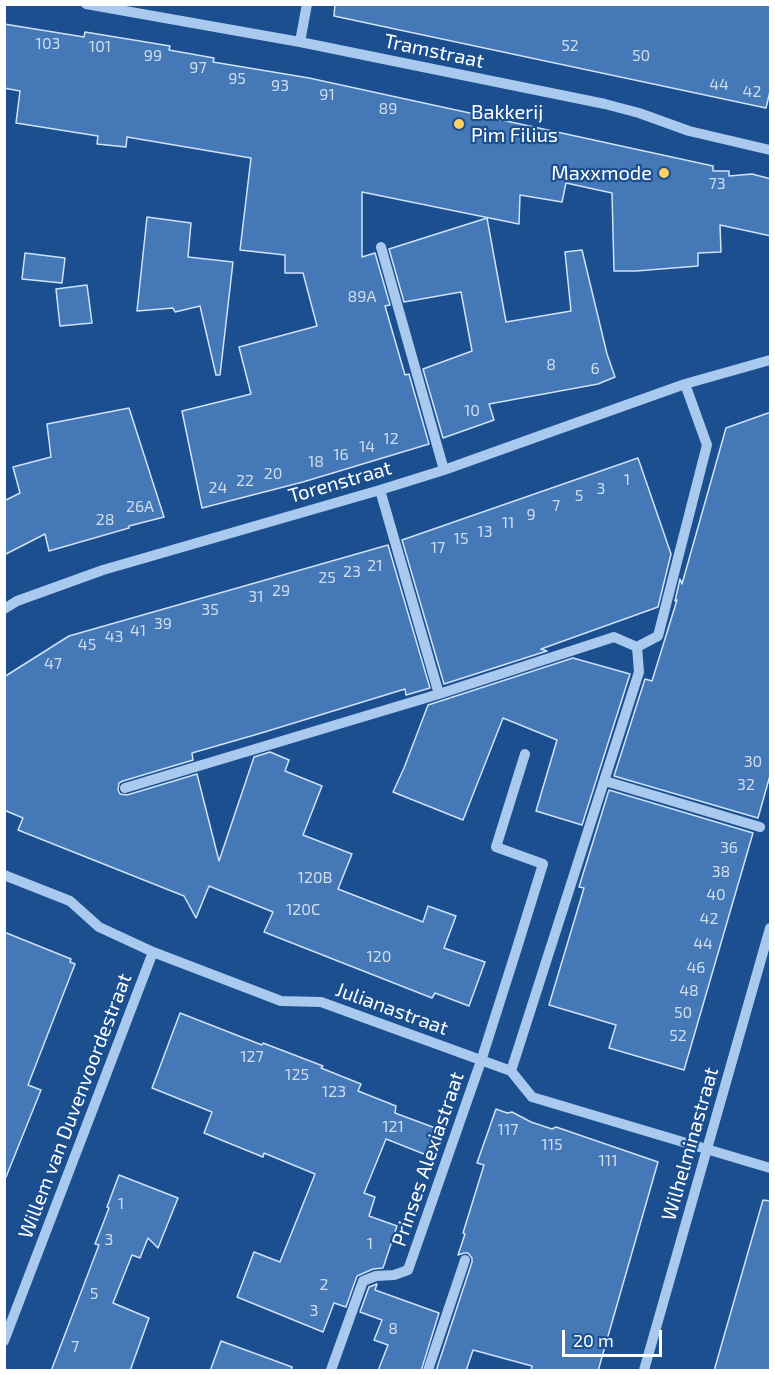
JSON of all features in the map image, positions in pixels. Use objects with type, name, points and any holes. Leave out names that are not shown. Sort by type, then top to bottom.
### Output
[{"type":"street","name":"Tramstraat","points":[[86,4],[300,42],[604,104],[639,113],[689,131],[771,150]]},
{"type":"street","points":[[300,42],[307,4]]},
{"type":"street","points":[[381,247],[444,470]]},
{"type":"street","name":"Torenstraat","points":[[4,609],[17,601],[104,570],[444,470],[685,384],[771,360]]},
{"type":"street","points":[[637,647],[658,636],[707,445],[685,384]]},
{"type":"street","points":[[380,490],[439,694]]},
{"type":"street","points":[[125,788],[439,694],[614,637],[637,647]]},
{"type":"street","points":[[637,647],[639,672],[511,1071],[532,1097],[771,1168]]},
{"type":"street","points":[[481,1061],[543,864],[496,848],[525,754]]},
{"type":"street","points":[[604,781],[760,827]]},
{"type":"street","name":"Julianastraat","points":[[4,875],[70,902],[99,927],[153,952],[281,1001],[321,1002],[511,1071]]},
{"type":"street","name":"Wilhelminastraat","points":[[644,1371],[771,928]]},
{"type":"street","name":"Willem van Duvenvoordestraat","points":[[4,1341],[153,952]]},
{"type":"street","name":"Prinses Alexiastraat","points":[[331,1371],[363,1281],[408,1270],[481,1061]]},
{"type":"street","points":[[428,1371],[465,1260]]},
{"type":"building","points":[[335,4],[771,4],[771,87],[766,108],[334,16]]},
{"type":"building","points":[[4,24],[84,37],[85,32],[170,46],[169,50],[214,58],[213,62],[309,78],[713,166],[713,171],[729,171],[729,176],[752,174],[771,179],[771,236],[720,225],[721,252],[698,253],[698,266],[614,271],[612,193],[566,183],[562,202],[520,195],[519,224],[362,192],[362,257],[375,253],[390,305],[385,306],[405,375],[409,374],[429,444],[303,482],[202,508],[182,411],[251,394],[239,347],[317,326],[303,273],[285,273],[285,255],[240,250],[251,158],[127,137],[126,147],[97,144],[98,136],[16,123],[20,91],[4,88]]},
{"type":"building","points":[[147,217],[191,223],[188,257],[233,262],[220,375],[216,375],[200,306],[175,312],[173,308],[137,311]]},
{"type":"building","points":[[487,218],[506,322],[571,311],[565,252],[582,250],[607,354],[615,377],[598,384],[489,404],[494,420],[443,438],[423,369],[472,351],[461,292],[404,302],[389,249]]},
{"type":"building","points":[[25,253],[65,258],[62,283],[22,279]]},
{"type":"building","points":[[87,285],[92,323],[60,326],[56,289]]},
{"type":"building","points":[[129,408],[164,517],[49,551],[45,534],[4,555],[4,501],[20,493],[13,467],[51,457],[47,424]]},
{"type":"building","points":[[771,412],[771,772],[758,818],[614,776],[645,679],[652,681],[726,428]]},
{"type":"building","points":[[638,458],[671,554],[658,607],[541,649],[547,651],[444,684],[402,540]]},
{"type":"building","points":[[388,545],[430,688],[406,695],[405,689],[192,753],[193,760],[123,781],[119,783],[118,790],[120,794],[127,795],[197,774],[219,861],[254,757],[270,752],[289,760],[285,771],[322,786],[303,835],[352,854],[338,889],[423,922],[428,906],[456,916],[444,948],[485,962],[469,1006],[435,993],[432,998],[264,932],[273,912],[209,886],[196,918],[184,896],[18,830],[23,818],[4,810],[4,677],[69,636]]},
{"type":"building","points":[[573,658],[630,674],[582,825],[536,811],[557,740],[503,718],[463,820],[393,792],[428,705]]},
{"type":"building","points":[[609,790],[753,833],[684,1070],[609,1048],[616,1025],[549,1005],[584,888],[579,887]]},
{"type":"building","points":[[4,932],[71,959],[70,962],[75,964],[28,1085],[41,1090],[6,1177],[4,1177]]},
{"type":"building","points":[[180,1013],[323,1066],[321,1068],[361,1084],[358,1091],[396,1106],[395,1113],[438,1129],[429,1156],[386,1139],[364,1193],[375,1197],[369,1216],[397,1226],[383,1268],[373,1269],[357,1276],[346,1307],[334,1303],[323,1332],[237,1297],[254,1252],[280,1262],[315,1174],[264,1153],[263,1157],[204,1133],[212,1112],[152,1088]]},
{"type":"building","points":[[496,1109],[507,1113],[512,1112],[531,1122],[552,1129],[556,1127],[658,1162],[598,1371],[531,1371],[532,1366],[473,1350],[466,1371],[436,1371],[472,1262],[468,1253],[458,1255],[484,1165],[477,1163]]},
{"type":"building","points":[[119,1175],[178,1198],[158,1248],[148,1238],[140,1258],[132,1255],[113,1303],[149,1318],[130,1371],[51,1371],[99,1245],[95,1244]]},
{"type":"building","points":[[763,1200],[771,1201],[771,1371],[714,1371]]},
{"type":"building","points":[[377,1284],[375,1290],[439,1313],[421,1371],[378,1371],[388,1345],[374,1340],[382,1320],[360,1312],[369,1287]]},
{"type":"building","points":[[221,1341],[292,1367],[291,1371],[210,1371]]},
{"type":"place","name":"Bakkerij Pim Filius","points":[[459,124]]},
{"type":"place","name":"Maxxmode","points":[[664,173]]}]
